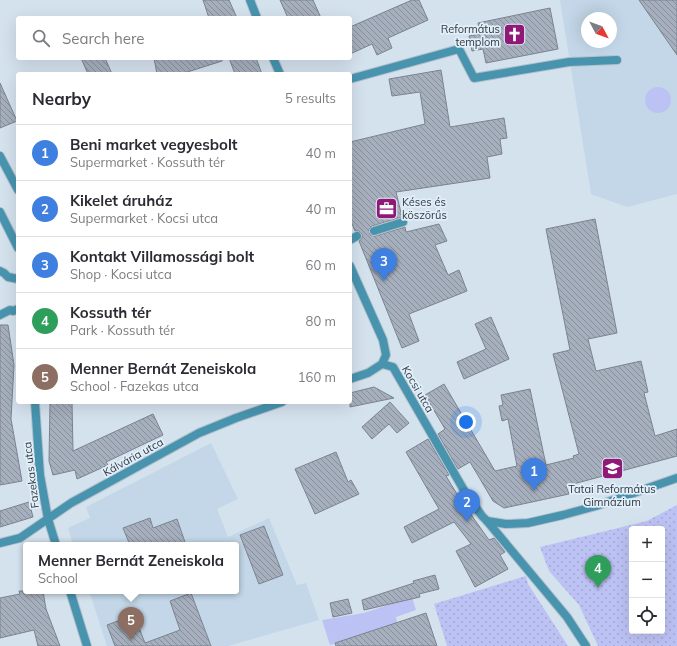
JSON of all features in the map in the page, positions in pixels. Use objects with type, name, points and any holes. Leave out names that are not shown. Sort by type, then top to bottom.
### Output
[{"type":"street","points":[[250,0],[256,16]]},
{"type":"street","points":[[352,78],[459,49],[474,78],[569,62],[617,60]]},
{"type":"street","points":[[274,60],[279,72]]},
{"type":"street","points":[[0,156],[16,186]]},
{"type":"street","points":[[0,212],[16,244]]},
{"type":"street","points":[[374,231],[403,222]]},
{"type":"street","points":[[352,270],[383,340],[386,355],[382,364],[368,373],[352,378]]},
{"type":"street","points":[[0,272],[4,273],[8,277],[16,279]]},
{"type":"street","points":[[0,315],[10,310],[16,309]]},
{"type":"street","name":"Kocsi utca","points":[[382,364],[393,367],[465,492],[482,516],[487,520],[567,617],[586,646]]},
{"type":"street","name":"Fazekas utca","points":[[35,404],[40,475],[48,519],[55,542]]},
{"type":"street","name":"Kálvária utca","points":[[0,543],[20,538],[71,503],[199,433],[276,404]]},
{"type":"street","points":[[487,520],[506,524],[528,523],[596,506],[677,478]]},
{"type":"street","points":[[71,594],[87,646]]},
{"type":"shaded area","points":[[560,0],[677,0],[677,194],[627,207],[591,194]]},
{"type":"shaded area","points":[[658,87],[667,91],[671,100],[667,109],[658,113],[649,109],[645,100],[649,91]]},
{"type":"shaded area","points":[[211,443],[238,499],[217,509],[228,537],[269,518],[297,585],[306,583],[319,620],[228,646],[107,646],[90,594],[239,594],[239,542],[72,542],[68,528],[90,518],[86,507]]},
{"type":"shaded area","points":[[677,505],[677,646],[598,646],[579,605],[549,571],[540,547],[647,521]]},
{"type":"shaded area","points":[[526,576],[528,584],[568,646],[447,646],[434,604]]},
{"type":"shaded area","points":[[412,597],[416,610],[396,617],[397,623],[330,645],[322,620],[364,613]]},
{"type":"building","points":[[203,0],[229,0],[236,16],[208,16]]},
{"type":"building","points":[[280,0],[313,0],[320,16],[287,16]]},
{"type":"building","points":[[412,0],[419,0],[428,20],[388,38],[392,48],[377,55],[372,44],[352,53],[352,26]]},
{"type":"building","points":[[639,0],[677,0],[677,55]]},
{"type":"building","name":"Református templom","points":[[550,8],[558,49],[486,63],[483,49],[472,51],[469,36],[480,34],[478,23]]},
{"type":"building","points":[[82,60],[106,60],[111,72],[87,72]]},
{"type":"building","points":[[154,60],[222,60],[187,72],[157,72]]},
{"type":"building","points":[[230,60],[257,60],[261,72],[234,72]]},
{"type":"building","points":[[441,70],[450,127],[504,118],[507,138],[500,139],[502,154],[487,157],[490,178],[396,192],[402,217],[372,226],[369,229],[370,235],[375,236],[405,227],[406,232],[439,224],[447,241],[435,245],[448,275],[459,270],[467,291],[409,314],[419,341],[402,348],[359,241],[362,238],[362,234],[359,231],[355,231],[352,224],[352,142],[425,124],[420,92],[392,96],[389,79]]},
{"type":"building","points":[[0,83],[16,121],[0,128]]},
{"type":"building","points":[[595,219],[617,333],[588,339],[596,371],[641,361],[648,392],[644,393],[655,436],[677,429],[677,456],[566,486],[569,494],[504,508],[493,501],[470,462],[458,469],[438,434],[445,429],[425,395],[444,384],[495,471],[517,466],[508,419],[502,421],[499,406],[503,405],[501,395],[530,389],[546,465],[574,458],[573,456],[579,454],[553,354],[570,350],[546,229]]},
{"type":"building","points":[[491,317],[509,359],[464,379],[457,362],[486,349],[475,324]]},
{"type":"building","points":[[0,325],[8,325],[14,365],[11,419],[22,481],[0,485]]},
{"type":"building","points":[[374,387],[394,398],[350,407],[350,404],[352,404],[352,392]]},
{"type":"building","points":[[390,402],[409,423],[397,433],[389,424],[372,439],[362,427]]},
{"type":"building","points":[[50,404],[72,404],[73,451],[153,414],[163,435],[106,462],[108,465],[77,479],[75,470],[53,475],[49,461]]},
{"type":"building","points":[[428,439],[449,475],[446,476],[460,499],[489,540],[494,538],[505,552],[500,555],[508,569],[475,587],[456,551],[471,544],[454,522],[412,543],[404,527],[439,509],[406,452]]},
{"type":"building","points":[[336,452],[348,482],[351,480],[359,494],[315,514],[295,469]]},
{"type":"building","points":[[29,502],[33,517],[0,527],[0,511]]},
{"type":"building","points":[[150,518],[153,528],[177,519],[185,542],[129,542],[123,528]]},
{"type":"building","points":[[264,526],[283,575],[259,584],[240,535]]},
{"type":"building","points":[[435,575],[439,589],[419,594],[420,597],[364,610],[362,600],[414,583],[413,581]]},
{"type":"building","points":[[19,591],[23,591],[23,594],[44,594],[46,609],[60,646],[38,646],[34,630],[0,638],[0,598],[20,594]]},
{"type":"building","points":[[191,594],[211,646],[115,646],[107,625],[134,615],[145,643],[180,630],[170,601]]},
{"type":"building","points":[[348,599],[352,613],[333,617],[330,603]]},
{"type":"building","points":[[426,613],[437,646],[336,646],[335,643]]},
{"type":"place","name":"Református templom","points":[[515,35]]},
{"type":"place","name":"Késes és köszörűs","points":[[386,208]]},
{"type":"place","name":"Kontakt Villamossági bolt","points":[[384,281]]},
{"type":"place","name":"Tatai Református Gimnázium","points":[[612,469]]},
{"type":"place","name":"Beni market vegyesbolt","points":[[534,491]]},
{"type":"place","name":"Kikelet áruház","points":[[467,522]]},
{"type":"place","name":"Kossuth tér","points":[[598,588]]},
{"type":"place","name":"Menner Bernát Zeneiskola","points":[[131,640]]}]
